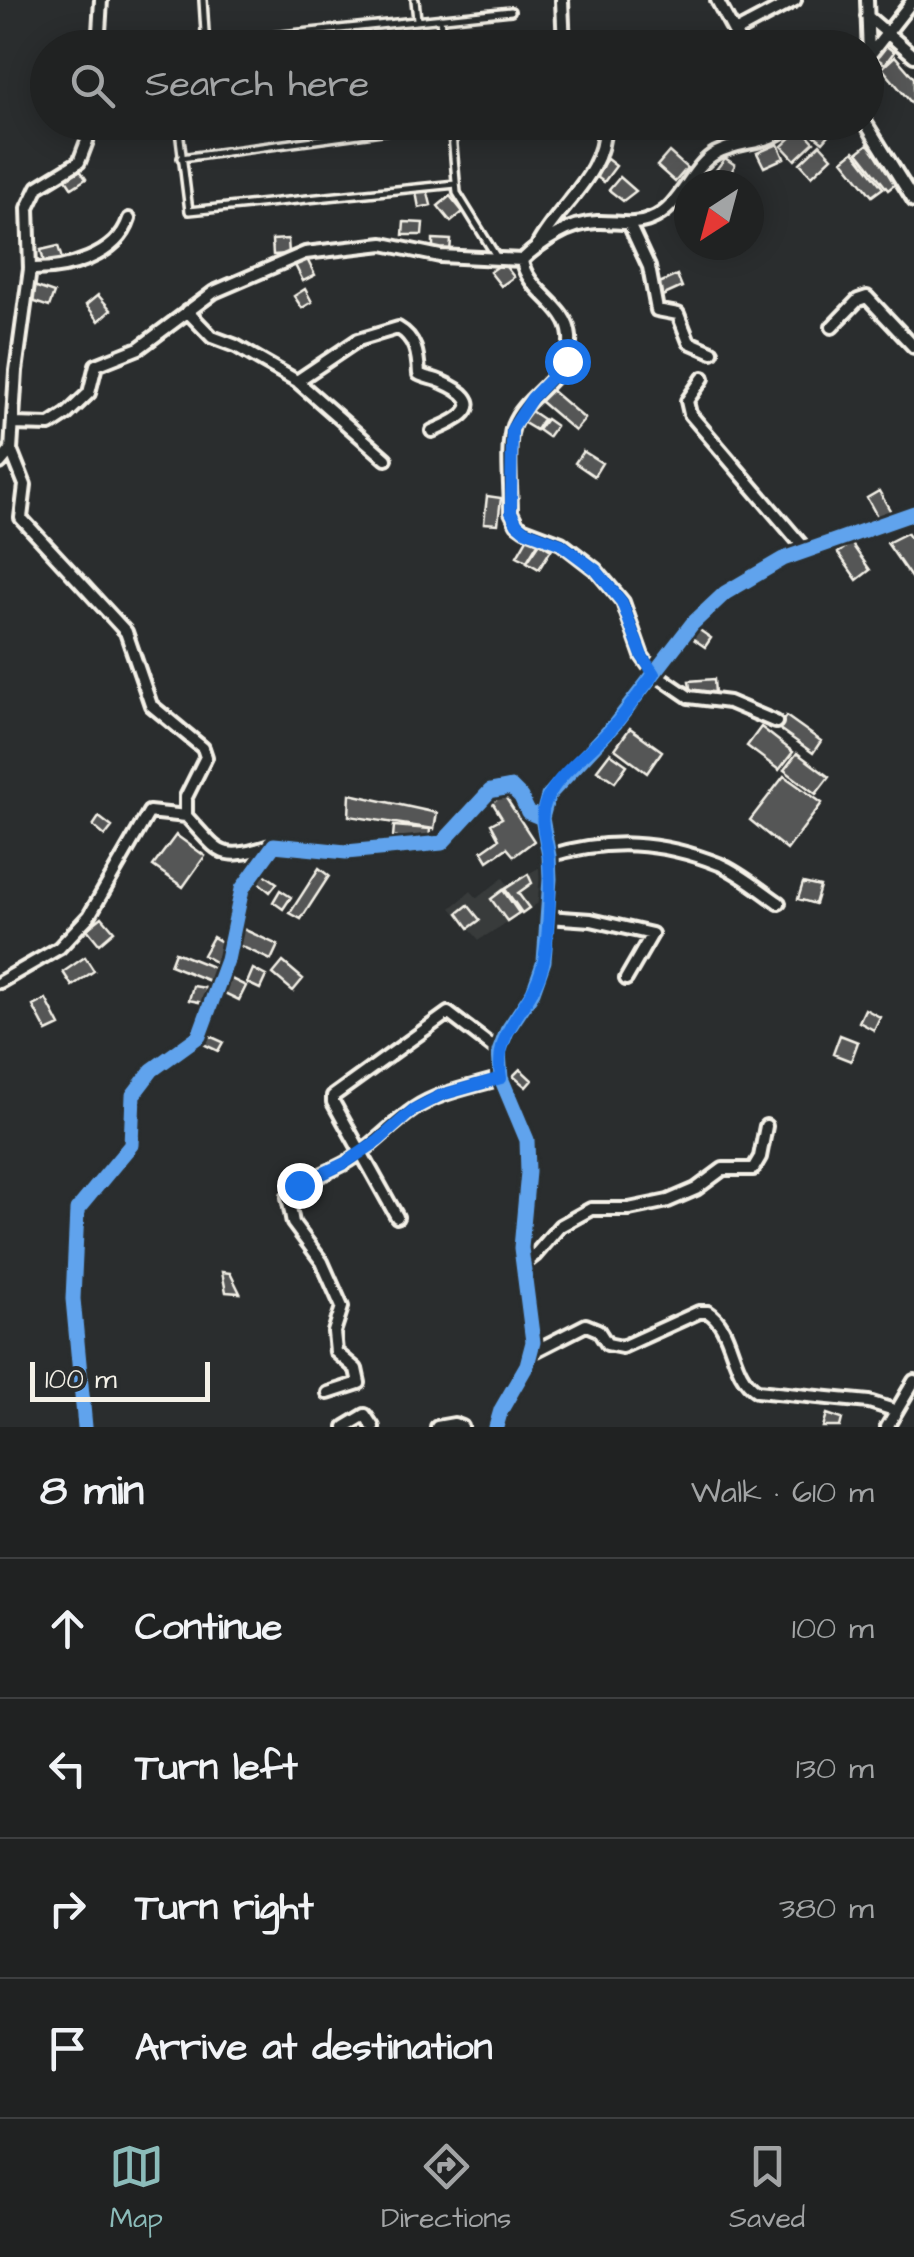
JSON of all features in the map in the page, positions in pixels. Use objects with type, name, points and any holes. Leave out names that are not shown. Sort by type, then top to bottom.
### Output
[{"type":"street","points":[[100,30],[102,0]]},
{"type":"street","points":[[562,0],[563,30]]},
{"type":"street","points":[[717,0],[734,30]]},
{"type":"street","points":[[739,30],[795,0]]},
{"type":"street","points":[[867,0],[867,30]]},
{"type":"street","points":[[884,37],[912,0]]},
{"type":"street","points":[[867,16],[914,56]]},
{"type":"street","points":[[0,464],[10,450],[14,424],[16,370],[30,269],[28,208],[38,187],[79,162],[86,140]]},
{"type":"street","points":[[14,424],[50,425],[84,400],[96,365],[139,348],[214,292],[305,253],[383,244],[440,256],[522,260],[538,245],[557,213],[593,172],[604,140]]},
{"type":"street","points":[[538,245],[593,222],[629,224],[663,213],[714,154],[767,140]]},
{"type":"street","points":[[875,140],[914,201]]},
{"type":"street","points":[[30,269],[59,270],[92,256],[122,236],[128,220]]},
{"type":"street","points":[[629,224],[649,267],[657,310],[678,314],[689,342],[712,352]]},
{"type":"street","points":[[522,260],[523,272],[565,321],[570,341],[567,361],[532,398],[512,429],[511,512],[517,524],[561,544],[596,570],[622,602],[642,656],[654,674],[688,697],[729,702],[776,722]]},
{"type":"street","points":[[832,327],[858,300],[867,297],[914,347]]},
{"type":"street","points":[[187,311],[212,337],[297,380],[386,460]]},
{"type":"street","points":[[297,380],[358,340],[398,328],[406,333],[418,353],[418,374],[458,390],[468,402],[461,420],[432,431]]},
{"type":"street","points":[[703,378],[687,401],[690,414],[806,550]]},
{"type":"street","points":[[10,450],[26,485],[21,518],[126,632],[150,705],[203,748],[206,757],[186,797],[186,816]]},
{"type":"street","points":[[496,1427],[532,1353],[522,1265],[527,1140],[501,1078],[499,1052],[540,976],[546,949],[549,856],[542,818],[544,806],[554,788],[615,724],[692,624],[725,593],[766,566],[914,513]]},
{"type":"street","points":[[0,982],[59,948],[89,916],[148,812],[186,816],[219,852],[230,856],[274,845],[346,852],[442,843],[490,791],[510,787],[522,796],[528,812],[542,818]]},
{"type":"street","points":[[549,856],[585,845],[641,842],[720,865],[779,903]]},
{"type":"street","points":[[86,1427],[73,1299],[77,1210],[131,1145],[133,1094],[152,1070],[199,1036],[227,960],[242,889],[274,845]]},
{"type":"street","points":[[546,917],[591,920],[652,934],[626,979]]},
{"type":"street","points":[[397,1218],[332,1102],[339,1090],[448,1013],[499,1052]]},
{"type":"street","points":[[328,1393],[359,1383],[356,1369],[336,1352],[334,1332],[342,1306],[322,1262],[293,1223],[288,1198],[299,1185],[359,1154],[414,1109],[441,1095],[501,1078]]},
{"type":"street","points":[[522,1265],[560,1226],[591,1209],[629,1209],[668,1201],[696,1190],[723,1170],[753,1170],[760,1157],[766,1126]]},
{"type":"street","points":[[532,1353],[586,1325],[598,1330],[606,1344],[622,1346],[698,1312],[708,1312],[718,1321],[744,1380],[757,1391],[870,1402],[894,1410]]},
{"type":"street","points":[[887,1427],[914,1381]]},
{"type":"street","points":[[345,1427],[366,1416],[373,1427]]},
{"type":"street","points":[[437,1427],[462,1427]]},
{"type":"lane","points":[[203,0],[205,30]]},
{"type":"lane","points":[[415,0],[417,20]]},
{"type":"lane","points":[[333,30],[510,11]]},
{"type":"lane","points":[[440,18],[441,30]]},
{"type":"lane","points":[[180,140],[190,211],[456,184]]},
{"type":"lane","points":[[182,158],[316,140]]},
{"type":"lane","points":[[451,140],[457,193],[497,259]]},
{"type":"shaded area","points":[[542,866],[540,902],[479,940],[451,908],[471,891],[477,898],[503,878],[508,885]]},
{"type":"building","points":[[884,46],[894,52],[885,64],[884,63]]},
{"type":"building","points":[[895,56],[914,78],[914,106],[884,70]]},
{"type":"building","points":[[788,140],[814,142],[795,160],[782,146]]},
{"type":"building","points":[[778,144],[784,158],[764,167],[757,153]]},
{"type":"building","points":[[820,144],[832,157],[812,176],[800,163]]},
{"type":"building","points":[[868,144],[898,182],[888,190],[858,152]]},
{"type":"building","points":[[854,151],[883,188],[872,196],[843,160]]},
{"type":"building","points":[[669,152],[687,168],[674,170],[674,181],[657,166]]},
{"type":"building","points":[[725,158],[735,165],[732,170],[716,170]]},
{"type":"building","points":[[607,159],[616,166],[604,182],[594,175]]},
{"type":"building","points":[[78,167],[86,179],[72,188],[64,176]]},
{"type":"building","points":[[620,177],[636,191],[623,201],[609,190]]},
{"type":"building","points":[[427,189],[431,205],[419,208],[416,192]]},
{"type":"building","points":[[450,196],[463,212],[451,222],[438,206]]},
{"type":"building","points":[[404,222],[423,223],[422,235],[403,235]]},
{"type":"building","points":[[288,239],[289,254],[273,255],[272,240]]},
{"type":"building","points":[[433,239],[451,240],[450,252],[433,251]]},
{"type":"building","points":[[58,246],[62,259],[44,263],[41,250]]},
{"type":"building","points":[[307,259],[315,275],[303,281],[295,265]]},
{"type":"building","points":[[503,263],[514,277],[501,286],[490,272]]},
{"type":"building","points":[[677,275],[682,287],[660,297],[655,285]]},
{"type":"building","points":[[34,286],[54,293],[49,307],[29,300]]},
{"type":"building","points":[[305,289],[312,302],[302,308],[294,296]]},
{"type":"building","points":[[98,295],[111,310],[99,321],[86,305]]},
{"type":"building","points":[[550,389],[585,419],[575,431],[540,401]]},
{"type":"building","points":[[528,409],[543,419],[536,430],[521,421]]},
{"type":"building","points":[[546,419],[556,426],[548,437],[538,430]]},
{"type":"building","points":[[583,451],[602,463],[594,476],[575,463]]},
{"type":"building","points":[[879,491],[891,512],[878,518],[867,498]]},
{"type":"building","points":[[487,496],[501,498],[498,524],[484,523]]},
{"type":"building","points":[[907,533],[914,543],[914,582],[887,543]]},
{"type":"building","points":[[528,537],[538,543],[527,561],[517,556]]},
{"type":"building","points":[[540,543],[551,550],[539,569],[527,562]]},
{"type":"building","points":[[851,543],[870,570],[857,580],[838,553]]},
{"type":"building","points":[[698,629],[711,638],[705,647],[692,638]]},
{"type":"building","points":[[714,679],[715,694],[691,696],[689,681]]},
{"type":"building","points":[[786,716],[821,741],[813,753],[778,728]]},
{"type":"building","points":[[761,727],[793,752],[779,770],[747,746]]},
{"type":"building","points":[[630,728],[662,751],[647,773],[615,749]]},
{"type":"building","points":[[610,753],[627,765],[615,782],[597,770]]},
{"type":"building","points":[[797,753],[829,777],[816,794],[784,770]]},
{"type":"building","points":[[784,776],[822,803],[787,850],[750,820]]},
{"type":"building","points":[[350,794],[437,813],[434,829],[349,816]]},
{"type":"building","points":[[504,795],[534,841],[514,856],[507,848],[488,861],[482,851],[499,839],[491,824],[502,818],[492,802]]},
{"type":"building","points":[[99,817],[112,827],[105,836],[93,826]]},
{"type":"building","points":[[394,826],[430,829],[429,840],[393,837]]},
{"type":"building","points":[[176,835],[205,856],[183,887],[153,866]]},
{"type":"building","points":[[319,868],[329,876],[301,919],[290,913]]},
{"type":"building","points":[[264,874],[277,883],[270,892],[258,882]]},
{"type":"building","points":[[528,874],[532,883],[518,893],[529,908],[522,913],[505,889]]},
{"type":"building","points":[[803,883],[820,887],[815,904],[798,899]]},
{"type":"building","points":[[280,890],[291,897],[283,909],[273,902]]},
{"type":"building","points":[[503,890],[519,913],[507,921],[491,899]]},
{"type":"building","points":[[468,905],[480,920],[469,928],[458,913]]},
{"type":"building","points":[[102,917],[114,931],[99,944],[87,929]]},
{"type":"building","points":[[243,929],[278,945],[271,960],[236,944]]},
{"type":"building","points":[[213,937],[227,945],[217,963],[203,955]]},
{"type":"building","points":[[175,952],[217,969],[212,982],[170,965]]},
{"type":"building","points":[[85,957],[94,971],[72,986],[63,972]]},
{"type":"building","points":[[283,962],[303,979],[293,991],[273,974]]},
{"type":"building","points":[[253,969],[266,976],[260,989],[247,983]]},
{"type":"building","points":[[225,976],[246,986],[239,1000],[218,990]]},
{"type":"building","points":[[193,986],[206,988],[203,1003],[189,1000]]},
{"type":"building","points":[[46,999],[60,1026],[47,1032],[33,1006]]},
{"type":"building","points":[[865,1009],[880,1017],[874,1030],[859,1022]]},
{"type":"building","points":[[205,1034],[223,1042],[218,1051],[201,1043]]},
{"type":"building","points":[[840,1035],[858,1042],[851,1061],[833,1054]]},
{"type":"building","points":[[520,1069],[532,1080],[526,1087],[513,1076]]},
{"type":"building","points":[[222,1272],[230,1273],[240,1293],[226,1292]]},
{"type":"building","points":[[827,1414],[842,1419],[840,1427],[823,1427]]},
{"type":"cycle path","points":[[496,1427],[501,1410],[527,1365],[533,1342],[521,1248],[527,1140],[501,1078],[499,1052],[507,1031],[533,992],[544,961],[550,879],[542,818],[548,796],[615,724],[692,624],[725,593],[783,559],[914,513]]},
{"type":"cycle path","points":[[85,1427],[73,1299],[77,1210],[131,1145],[133,1095],[152,1070],[199,1036],[227,960],[242,889],[274,845],[346,852],[442,843],[490,791],[511,787],[528,812],[542,818]]},
{"type":"route","points":[[299,1185],[345,1163],[378,1141],[414,1109],[441,1095],[501,1078],[502,1041],[534,992],[546,949],[550,879],[543,831],[544,806],[554,788],[615,724],[654,674],[642,656],[622,602],[596,570],[561,544],[524,530],[511,512],[512,429],[532,398],[567,361]]}]
